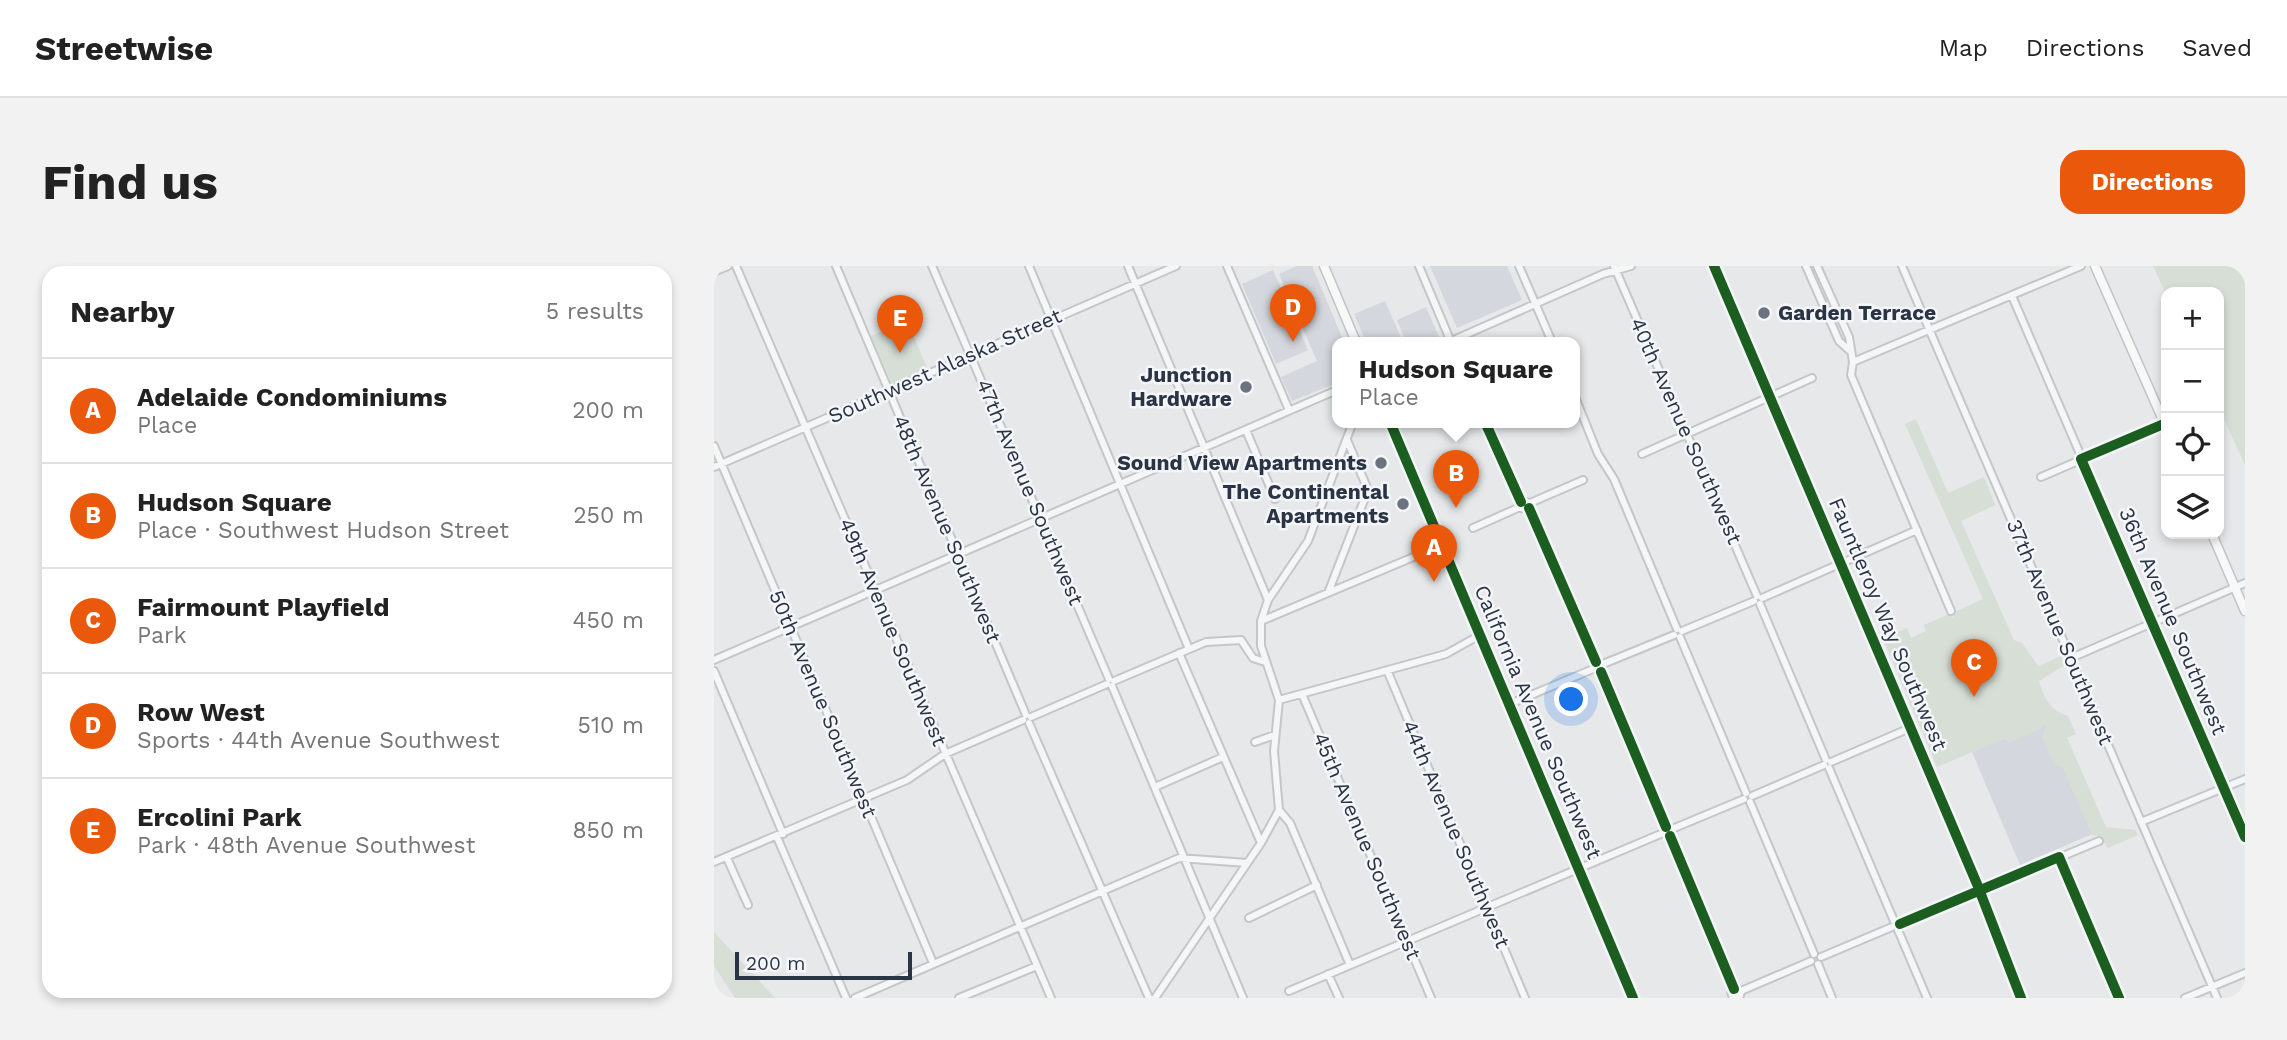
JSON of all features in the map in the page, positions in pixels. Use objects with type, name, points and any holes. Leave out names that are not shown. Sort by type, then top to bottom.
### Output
[{"type":"main road","points":[[1324,266],[1354,337]]},
{"type":"main road","name":"Fauntleroy Way Southwest","points":[[1714,266],[1772,397],[1979,891],[2021,998]]},
{"type":"main road","points":[[2095,266],[2161,413]]},
{"type":"main road","name":"California Avenue Southwest","points":[[1392,428],[1633,998]]},
{"type":"main road","points":[[2214,539],[2245,611]]},
{"type":"street","points":[[714,272],[728,266]]},
{"type":"street","name":"49th Avenue Southwest","points":[[736,266],[1051,998]]},
{"type":"street","name":"48th Avenue Southwest","points":[[836,266],[1027,719],[1149,998]]},
{"type":"street","name":"47th Avenue Southwest","points":[[932,266],[1243,998]]},
{"type":"street","points":[[1028,266],[1189,649]]},
{"type":"street","points":[[1128,266],[1268,600]]},
{"type":"street","name":"Southwest Alaska Street","points":[[714,467],[1176,266]]},
{"type":"street","points":[[1227,266],[1289,410]]},
{"type":"street","points":[[1419,266],[1448,337]]},
{"type":"street","points":[[1519,266],[1550,337]]},
{"type":"street","points":[[1461,337],[1615,268],[1631,266]]},
{"type":"street","points":[[1806,266],[1839,341],[1849,350]]},
{"type":"street","points":[[1817,266],[1849,337],[1852,375],[1951,611]]},
{"type":"street","name":"37th Avenue Southwest","points":[[1902,266],[2217,998]]},
{"type":"street","points":[[1853,362],[2081,266]]},
{"type":"street","name":"40th Avenue Southwest","points":[[1615,268],[1927,998]]},
{"type":"street","name":"36th Avenue Southwest","points":[[2012,296],[2245,837]]},
{"type":"street","points":[[1642,454],[1812,378]]},
{"type":"street","points":[[714,660],[1332,392]]},
{"type":"street","points":[[1580,409],[1598,454],[1614,479],[1832,998]]},
{"type":"street","points":[[2041,477],[2161,426]]},
{"type":"street","points":[[1155,998],[1261,843],[1279,810],[1275,735],[1279,700],[1261,646],[1261,621],[1268,600],[1308,541],[1351,428]]},
{"type":"street","points":[[1488,428],[1521,504]]},
{"type":"street","points":[[1246,430],[1275,499]]},
{"type":"street","points":[[1328,593],[1368,490],[1347,439]]},
{"type":"street","name":"50th Avenue Southwest","points":[[714,446],[933,963]]},
{"type":"street","points":[[1474,528],[1521,504],[1530,505],[1583,480]]},
{"type":"street","points":[[1530,505],[1668,831],[1734,995],[2099,841]]},
{"type":"street","points":[[1510,704],[1917,530]]},
{"type":"street","points":[[1261,621],[1441,545]]},
{"type":"street","points":[[2071,658],[2245,583]]},
{"type":"street","points":[[1279,700],[1446,654],[1480,635]]},
{"type":"street","points":[[714,862],[863,800],[916,775],[945,754],[1189,649],[1214,640],[1241,640],[1253,658],[1265,662]]},
{"type":"street","points":[[1179,653],[1261,843]]},
{"type":"street","name":"44th Avenue Southwest","points":[[1387,670],[1525,998]]},
{"type":"street","points":[[714,671],[846,998]]},
{"type":"street","name":"45th Avenue Southwest","points":[[1302,694],[1431,998]]},
{"type":"street","points":[[1289,991],[1910,728]]},
{"type":"street","points":[[1255,742],[1275,735]]},
{"type":"street","points":[[1155,787],[1223,757]]},
{"type":"street","points":[[2141,822],[2245,779]]},
{"type":"street","points":[[1279,810],[1290,823],[1350,965]]},
{"type":"street","points":[[855,998],[1184,857],[1247,863]]},
{"type":"street","points":[[2059,857],[2119,998]]},
{"type":"street","points":[[727,858],[748,905]]},
{"type":"street","points":[[1249,918],[1317,886]]},
{"type":"street","points":[[958,998],[1037,966]]},
{"type":"street","points":[[2185,998],[2245,973]]},
{"type":"street","points":[[1328,974],[1339,998]]},
{"type":"shaded area","points":[[1297,266],[1312,266],[1342,337],[1332,337],[1332,385],[1292,401],[1281,377],[1317,361],[1279,274]]},
{"type":"shaded area","points":[[1430,266],[1507,266],[1522,300],[1457,328]]},
{"type":"shaded area","points":[[2153,266],[2245,266],[2245,465],[2224,419],[2224,287],[2163,287]]},
{"type":"shaded area","points":[[1273,270],[1308,350],[1276,364],[1242,284]]},
{"type":"shaded area","points":[[1385,301],[1401,337],[1364,337],[1354,314]]},
{"type":"shaded area","points":[[1426,307],[1439,337],[1404,337],[1397,320]]},
{"type":"shaded area","points":[[907,320],[928,370],[893,386],[871,336]]},
{"type":"shaded area","points":[[1916,419],[1948,493],[1984,477],[1995,505],[1961,521],[2014,640],[2022,643],[2038,666],[2061,656],[2065,665],[2039,681],[2049,703],[2056,711],[2068,716],[2076,734],[2067,738],[2106,827],[2135,830],[2138,835],[2108,848],[2099,836],[2092,835],[2062,766],[2055,766],[2042,738],[2046,726],[2009,743],[2005,738],[1937,767],[1883,638],[1907,628],[1911,638],[1926,631],[1924,625],[1949,614],[1954,619],[1952,613],[1983,599],[1905,424]]},
{"type":"shaded area","points":[[2049,719],[2097,832],[2020,865],[1972,752]]},
{"type":"shaded area","points":[[714,932],[775,998],[735,998],[714,966]]},
{"type":"cycle path","points":[[1714,266],[1977,884],[2021,998]]},
{"type":"cycle path","points":[[2161,425],[2081,459],[2245,837]]},
{"type":"cycle path","points":[[1393,428],[1633,998]]},
{"type":"cycle path","points":[[1488,428],[1521,502]]},
{"type":"cycle path","points":[[1529,508],[1596,662]]},
{"type":"cycle path","points":[[1601,672],[1666,827]]},
{"type":"cycle path","points":[[1670,836],[1734,989]]},
{"type":"cycle path","points":[[1900,924],[2059,857],[2119,998]]},
{"type":"place","name":"Garden Terrace","points":[[1764,313]]},
{"type":"place","name":"Row West","points":[[1293,342]]},
{"type":"place","name":"Ercolini Park","points":[[900,353]]},
{"type":"place","name":"Junction Hardware","points":[[1246,387]]},
{"type":"place","name":"Sound View Apartments","points":[[1381,463]]},
{"type":"place","name":"The Continental Apartments","points":[[1403,504]]},
{"type":"place","name":"Hudson Square","points":[[1456,508]]},
{"type":"place","name":"Adelaide Condominiums","points":[[1434,582]]},
{"type":"place","name":"Fairmount Playfield","points":[[1974,697]]}]
